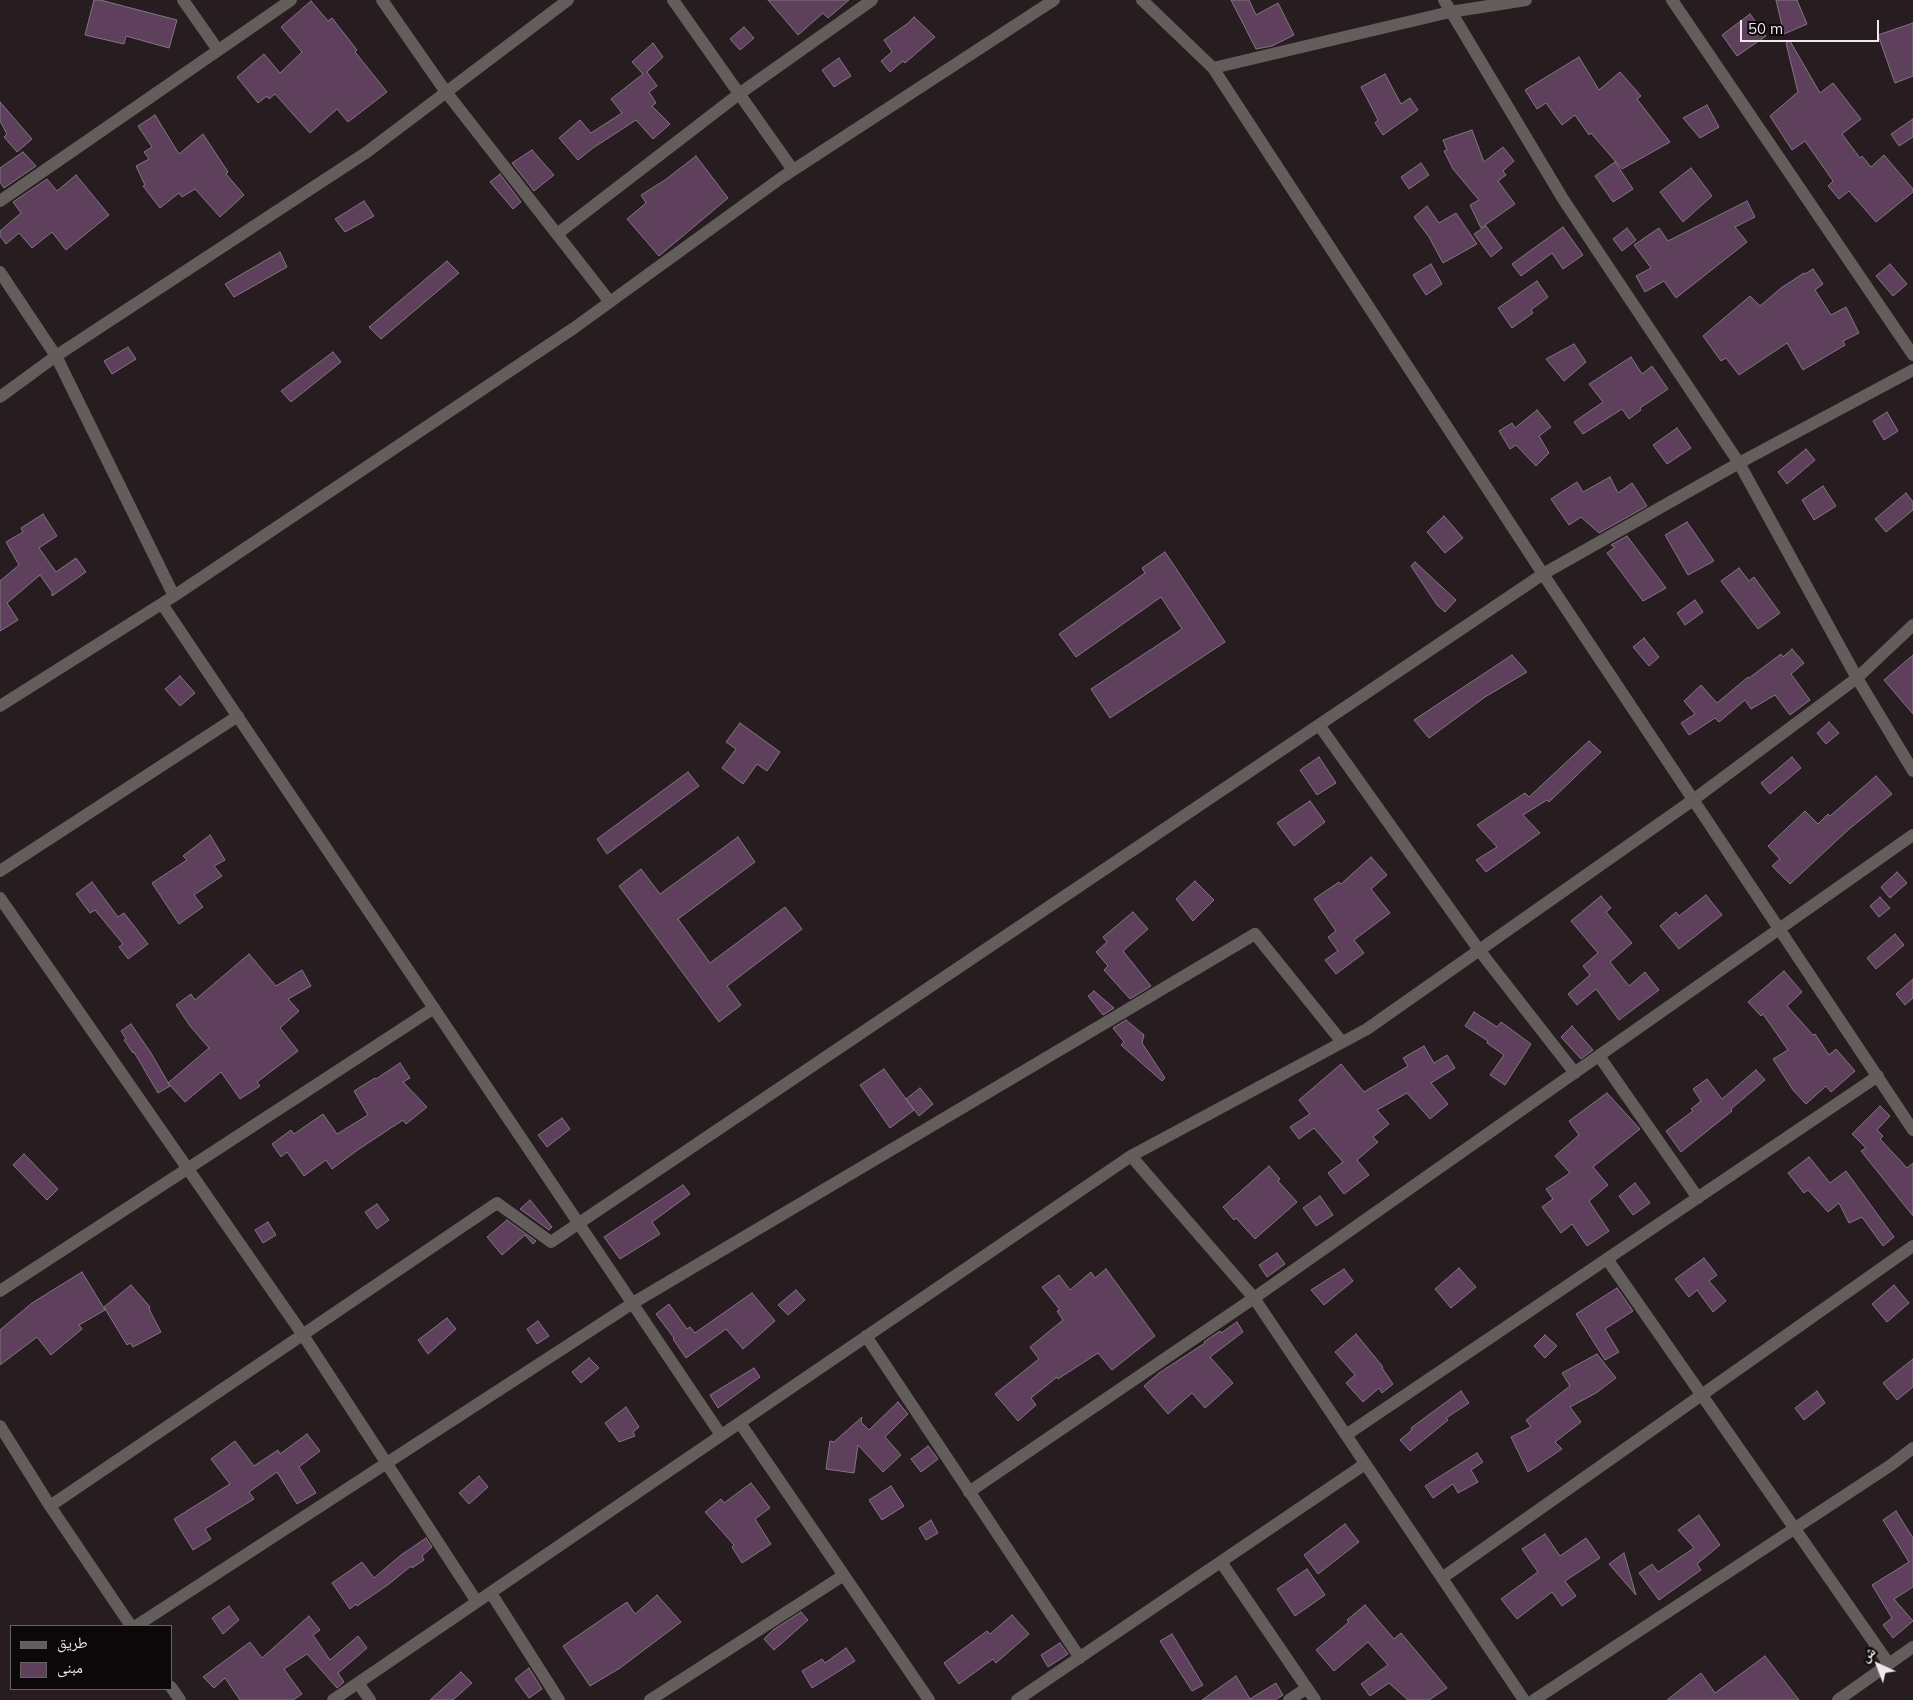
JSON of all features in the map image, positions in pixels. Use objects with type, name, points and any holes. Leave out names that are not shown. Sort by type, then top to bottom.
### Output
[{"type":"street","points":[[183,0],[218,50]]},
{"type":"street","points":[[0,201],[291,0]]},
{"type":"street","points":[[382,0],[446,92],[610,302]]},
{"type":"street","points":[[0,397],[56,356],[367,152],[568,0]]},
{"type":"street","points":[[673,0],[793,170]]},
{"type":"street","points":[[557,234],[739,94],[872,0]]},
{"type":"street","points":[[0,706],[174,596],[610,302],[793,170],[1054,0]]},
{"type":"street","points":[[1142,0],[1214,68],[1543,574],[1913,1130]]},
{"type":"street","points":[[1444,0],[1563,199],[1739,462],[1857,678],[1913,771]]},
{"type":"street","points":[[1214,68],[1450,12],[1526,0]]},
{"type":"street","points":[[1672,0],[1913,355]]},
{"type":"street","points":[[0,272],[56,356],[174,596]]},
{"type":"street","points":[[50,1506],[497,1204],[551,1242],[1543,574],[1739,462],[1913,370]]},
{"type":"street","points":[[162,604],[721,1436]]},
{"type":"street","points":[[333,1700],[1131,1156],[1367,1029],[1693,800],[1857,678],[1913,626]]},
{"type":"street","points":[[0,871],[238,716]]},
{"type":"street","points":[[1319,725],[1479,950],[1574,1073]]},
{"type":"street","points":[[969,1492],[1254,1298],[1913,835]]},
{"type":"street","points":[[0,898],[303,1335],[477,1602]]},
{"type":"street","points":[[138,1625],[633,1303],[1255,934],[1342,1042]]},
{"type":"street","points":[[0,1291],[434,1008]]},
{"type":"street","points":[[1598,1056],[1698,1198]]},
{"type":"street","points":[[1346,1435],[1878,1076]]},
{"type":"street","points":[[1131,1156],[1254,1298],[1524,1700]]},
{"type":"street","points":[[1442,1578],[1913,1246]]},
{"type":"street","points":[[1607,1259],[1890,1664]]},
{"type":"street","points":[[866,1336],[1080,1658]]},
{"type":"street","points":[[740,1423],[929,1700]]},
{"type":"street","points":[[0,1426],[50,1506],[130,1625]]},
{"type":"street","points":[[1534,1700],[1891,1465],[1913,1448]]},
{"type":"street","points":[[1016,1700],[1365,1464]]},
{"type":"street","points":[[1221,1562],[1315,1700]]},
{"type":"street","points":[[650,1700],[844,1575]]},
{"type":"street","points":[[491,1592],[559,1700]]},
{"type":"street","points":[[1838,1700],[1913,1647]]},
{"type":"street","points":[[358,1683],[370,1700]]},
{"type":"street","points":[[172,1688],[180,1700]]},
{"type":"street","points":[[1289,1700],[1307,1688]]},
{"type":"building","points":[[94,0],[177,20],[169,48],[126,36],[124,44],[85,35]]},
{"type":"building","points":[[768,0],[849,0],[828,18],[823,13],[798,35]]},
{"type":"building","points":[[1231,0],[1249,0],[1256,15],[1278,3],[1294,35],[1272,46],[1256,49]]},
{"type":"building","points":[[1776,0],[1797,0],[1807,24],[1784,34]]},
{"type":"building","points":[[311,1],[328,21],[332,18],[357,50],[355,52],[387,92],[348,122],[337,109],[310,133],[275,94],[269,99],[267,96],[258,103],[237,77],[264,54],[280,73],[302,52],[281,27]]},
{"type":"building","points":[[1750,14],[1766,36],[1737,56],[1722,35]]},
{"type":"building","points":[[914,17],[935,37],[905,63],[903,61],[890,72],[881,61],[892,52],[884,40]]},
{"type":"building","points":[[1913,23],[1913,76],[1895,83],[1878,35]]},
{"type":"building","points":[[744,27],[754,38],[740,50],[730,39]]},
{"type":"building","points":[[1790,41],[1820,93],[1833,83],[1861,119],[1842,134],[1860,158],[1862,156],[1871,167],[1884,155],[1913,189],[1913,192],[1876,222],[1849,191],[1839,199],[1828,186],[1833,181],[1805,141],[1792,150],[1770,116],[1798,92],[1786,43]]},
{"type":"building","points":[[653,43],[663,57],[647,72],[657,86],[649,92],[656,103],[652,106],[670,124],[653,139],[636,120],[578,160],[559,138],[580,120],[591,133],[622,113],[611,99],[643,74],[632,62]]},
{"type":"building","points":[[1579,57],[1599,90],[1620,72],[1641,96],[1637,99],[1670,142],[1622,169],[1591,133],[1589,135],[1575,115],[1562,125],[1546,103],[1537,109],[1525,90]]},
{"type":"building","points":[[839,58],[851,76],[834,87],[822,70]]},
{"type":"building","points":[[1385,74],[1401,104],[1410,98],[1418,110],[1383,135],[1375,123],[1378,120],[1361,87]]},
{"type":"building","points":[[0,102],[32,139],[17,152],[4,137],[7,134],[0,121]]},
{"type":"building","points":[[1707,105],[1719,127],[1700,138],[1683,118]]},
{"type":"building","points":[[155,115],[179,154],[203,134],[228,172],[226,174],[244,195],[220,217],[195,189],[182,197],[179,193],[160,208],[143,186],[145,185],[136,166],[149,159],[144,152],[152,147],[138,126]]},
{"type":"building","points":[[1913,119],[1913,137],[1899,146],[1891,134]]},
{"type":"building","points":[[1472,130],[1484,162],[1503,147],[1514,161],[1503,171],[1506,175],[1498,181],[1515,204],[1481,228],[1470,205],[1479,200],[1453,169],[1444,151],[1447,150],[1443,140]]},
{"type":"building","points":[[532,150],[554,175],[534,191],[512,163]]},
{"type":"building","points":[[23,152],[36,166],[4,188],[0,182],[0,168]]},
{"type":"building","points":[[696,156],[728,198],[659,256],[627,219],[646,203],[641,195],[665,180]]},
{"type":"building","points":[[1615,162],[1633,189],[1613,202],[1595,176]]},
{"type":"building","points":[[1421,163],[1429,175],[1409,189],[1401,177]]},
{"type":"building","points":[[1691,168],[1712,196],[1683,222],[1660,192]]},
{"type":"building","points":[[500,174],[521,202],[513,209],[490,182]]},
{"type":"building","points":[[76,175],[109,215],[66,250],[52,232],[32,248],[19,233],[6,244],[0,236],[0,231],[21,213],[13,202],[47,179],[57,191]]},
{"type":"building","points":[[364,201],[374,216],[345,232],[335,219]]},
{"type":"building","points":[[1747,201],[1755,217],[1735,227],[1747,242],[1676,298],[1664,281],[1645,292],[1636,276],[1651,268],[1634,245],[1659,228],[1668,241]]},
{"type":"building","points":[[1427,206],[1439,223],[1456,213],[1477,244],[1443,263],[1429,237],[1414,217]]},
{"type":"building","points":[[1486,226],[1502,248],[1491,257],[1474,234]]},
{"type":"building","points":[[1563,227],[1583,255],[1563,269],[1552,253],[1521,276],[1512,264]]},
{"type":"building","points":[[1627,228],[1636,240],[1622,251],[1613,239]]},
{"type":"building","points":[[280,252],[287,267],[234,297],[225,284]]},
{"type":"building","points":[[447,261],[459,273],[381,339],[369,327]]},
{"type":"building","points":[[1431,264],[1442,284],[1426,295],[1413,275]]},
{"type":"building","points":[[1890,264],[1907,284],[1893,296],[1876,276]]},
{"type":"building","points":[[1813,269],[1823,284],[1815,290],[1831,315],[1846,307],[1859,333],[1843,341],[1845,345],[1803,370],[1787,343],[1739,375],[1726,358],[1721,361],[1703,336],[1750,296],[1760,306],[1781,288]]},
{"type":"building","points":[[1537,281],[1548,297],[1531,310],[1533,313],[1512,328],[1498,308]]},
{"type":"building","points":[[1574,344],[1586,362],[1564,381],[1546,359]]},
{"type":"building","points":[[128,347],[136,359],[112,374],[104,361]]},
{"type":"building","points":[[333,352],[341,362],[291,402],[281,391]]},
{"type":"building","points":[[1631,357],[1642,374],[1652,366],[1668,389],[1640,408],[1641,410],[1629,419],[1622,409],[1583,434],[1574,422],[1603,402],[1589,384]]},
{"type":"building","points":[[1537,410],[1551,427],[1539,436],[1549,453],[1536,466],[1516,445],[1510,449],[1499,431],[1512,423],[1515,428]]},
{"type":"building","points":[[1887,412],[1898,431],[1884,440],[1873,421]]},
{"type":"building","points":[[1677,428],[1691,448],[1667,464],[1653,445]]},
{"type":"building","points":[[1806,449],[1815,460],[1787,484],[1778,472]]},
{"type":"building","points":[[1610,477],[1618,493],[1632,483],[1647,506],[1599,533],[1581,517],[1569,525],[1551,499],[1577,482],[1583,492]]},
{"type":"building","points":[[1823,486],[1836,506],[1814,520],[1802,500]]},
{"type":"building","points":[[1906,493],[1913,502],[1913,510],[1886,532],[1875,519]]},
{"type":"building","points":[[43,514],[57,536],[39,548],[56,572],[76,558],[86,572],[52,596],[52,592],[40,575],[7,603],[18,620],[0,631],[0,581],[19,565],[6,542],[23,532],[21,528]]},
{"type":"building","points":[[1444,516],[1463,538],[1445,553],[1427,532]]},
{"type":"building","points":[[1687,522],[1714,561],[1688,575],[1665,535]]},
{"type":"building","points":[[1627,536],[1666,588],[1643,601],[1607,553],[1615,547],[1611,545]]},
{"type":"building","points":[[1165,552],[1225,642],[1110,718],[1091,689],[1182,629],[1161,597],[1076,657],[1059,634],[1145,573],[1142,568]]},
{"type":"building","points":[[1415,562],[1456,600],[1445,612],[1437,605],[1411,566]]},
{"type":"building","points":[[1739,568],[1749,581],[1754,577],[1780,613],[1758,629],[1721,581]]},
{"type":"building","points":[[1695,600],[1703,612],[1685,625],[1677,613]]},
{"type":"building","points":[[1644,638],[1659,657],[1649,666],[1633,647]]},
{"type":"building","points":[[1792,649],[1804,663],[1791,674],[1810,700],[1790,715],[1775,695],[1751,709],[1745,700],[1719,722],[1715,718],[1689,735],[1681,723],[1695,714],[1684,701],[1701,685],[1717,703],[1748,677],[1781,654],[1783,657]]},
{"type":"building","points":[[1512,655],[1527,672],[1485,697],[1429,738],[1414,720]]},
{"type":"building","points":[[1913,655],[1913,714],[1884,680]]},
{"type":"building","points":[[180,676],[195,693],[180,706],[165,689]]},
{"type":"building","points":[[1829,722],[1839,733],[1826,744],[1817,733]]},
{"type":"building","points":[[740,723],[780,752],[767,771],[757,764],[743,784],[722,768],[736,749],[726,742]]},
{"type":"building","points":[[1589,741],[1601,752],[1549,802],[1547,800],[1523,815],[1540,833],[1486,872],[1476,860],[1497,847],[1477,825],[1525,793],[1529,797]]},
{"type":"building","points":[[1319,757],[1336,783],[1317,795],[1300,770]]},
{"type":"building","points":[[1792,757],[1801,768],[1770,794],[1761,783]]},
{"type":"building","points":[[688,772],[699,786],[607,854],[597,839]]},
{"type":"building","points":[[1876,776],[1892,794],[1848,830],[1790,884],[1772,866],[1780,859],[1768,846],[1805,811],[1818,824]]},
{"type":"building","points":[[1310,801],[1325,822],[1294,846],[1277,823]]},
{"type":"building","points":[[210,835],[225,860],[214,866],[222,876],[194,895],[203,907],[179,924],[152,883],[187,860],[183,856]]},
{"type":"building","points":[[738,837],[755,862],[678,919],[710,963],[785,907],[802,929],[727,986],[741,1005],[719,1022],[619,886],[641,869],[660,894]]},
{"type":"building","points":[[1371,857],[1387,875],[1371,889],[1390,913],[1354,940],[1364,953],[1336,974],[1325,960],[1338,951],[1328,937],[1336,931],[1314,899],[1339,882],[1341,884]]},
{"type":"building","points":[[1897,872],[1907,883],[1890,898],[1881,887]]},
{"type":"building","points":[[1195,881],[1214,900],[1193,921],[1176,899]]},
{"type":"building","points":[[92,882],[118,917],[124,913],[148,944],[128,959],[119,947],[123,944],[95,910],[90,913],[76,894]]},
{"type":"building","points":[[1706,895],[1722,915],[1679,949],[1660,926],[1676,912],[1679,916]]},
{"type":"building","points":[[1601,896],[1611,908],[1606,912],[1632,943],[1610,962],[1629,986],[1645,972],[1659,990],[1619,1020],[1596,989],[1577,1005],[1568,994],[1590,975],[1583,966],[1598,953],[1571,921]]},
{"type":"building","points":[[1880,897],[1890,908],[1879,917],[1870,906]]},
{"type":"building","points":[[1133,912],[1148,929],[1123,951],[1151,986],[1130,999],[1104,970],[1108,966],[1096,952],[1107,942],[1103,937]]},
{"type":"building","points":[[1895,934],[1904,945],[1876,969],[1867,958]]},
{"type":"building","points":[[249,954],[276,986],[302,970],[311,986],[288,999],[299,1011],[280,1028],[298,1051],[257,1082],[260,1086],[240,1099],[221,1072],[185,1102],[168,1083],[209,1048],[190,1026],[176,1005],[191,994],[195,1000]]},
{"type":"building","points":[[1784,971],[1802,992],[1787,1006],[1813,1035],[1815,1034],[1829,1055],[1836,1049],[1855,1071],[1831,1092],[1826,1086],[1806,1104],[1793,1090],[1773,1059],[1788,1050],[1763,1014],[1761,1016],[1748,1002]]},
{"type":"building","points":[[1913,979],[1913,998],[1905,1005],[1896,994]]},
{"type":"building","points":[[1094,991],[1114,1008],[1103,1015],[1088,996]]},
{"type":"building","points":[[1474,1012],[1497,1027],[1501,1022],[1531,1044],[1505,1085],[1490,1075],[1504,1055],[1487,1043],[1488,1041],[1465,1026]]},
{"type":"building","points":[[1126,1020],[1144,1035],[1142,1043],[1165,1078],[1162,1081],[1121,1045],[1124,1042],[1113,1028]]},
{"type":"building","points":[[131,1024],[170,1086],[158,1093],[134,1052],[124,1040],[126,1039],[121,1031]]},
{"type":"building","points":[[1572,1026],[1593,1050],[1581,1059],[1561,1037]]},
{"type":"building","points":[[1424,1046],[1434,1063],[1447,1055],[1455,1068],[1431,1083],[1448,1104],[1430,1119],[1407,1093],[1377,1110],[1389,1124],[1373,1137],[1378,1142],[1357,1160],[1369,1175],[1344,1194],[1328,1173],[1343,1162],[1314,1128],[1299,1139],[1290,1127],[1310,1114],[1299,1100],[1341,1064],[1364,1092],[1408,1066],[1403,1058]]},
{"type":"building","points":[[400,1063],[410,1078],[403,1082],[427,1107],[406,1124],[403,1120],[332,1169],[326,1160],[304,1176],[287,1152],[281,1157],[272,1144],[291,1130],[294,1134],[323,1114],[337,1134],[368,1115],[354,1091]]},
{"type":"building","points":[[884,1069],[914,1110],[890,1128],[860,1085]]},
{"type":"building","points":[[1756,1070],[1765,1080],[1731,1109],[1732,1111],[1681,1152],[1666,1131],[1693,1111],[1691,1109],[1701,1101],[1693,1089],[1707,1079],[1722,1099]]},
{"type":"building","points":[[920,1088],[933,1104],[919,1116],[906,1099]]},
{"type":"building","points":[[1607,1093],[1640,1129],[1593,1167],[1608,1185],[1589,1201],[1609,1231],[1587,1246],[1572,1224],[1561,1233],[1542,1207],[1553,1199],[1546,1189],[1570,1173],[1555,1156],[1579,1135],[1569,1121]]},
{"type":"building","points":[[1880,1106],[1890,1116],[1877,1130],[1883,1136],[1880,1139],[1907,1168],[1913,1163],[1913,1216],[1861,1151],[1866,1148],[1852,1134]]},
{"type":"building","points":[[562,1118],[570,1129],[547,1147],[538,1135]]},
{"type":"building","points":[[24,1154],[58,1189],[47,1200],[13,1165]]},
{"type":"building","points":[[1809,1157],[1830,1183],[1846,1171],[1894,1237],[1883,1246],[1862,1217],[1849,1223],[1839,1203],[1828,1212],[1808,1190],[1804,1193],[1788,1173]]},
{"type":"building","points":[[1269,1166],[1280,1179],[1278,1181],[1297,1202],[1255,1239],[1223,1207]]},
{"type":"building","points":[[1635,1183],[1650,1203],[1633,1215],[1619,1196]]},
{"type":"building","points":[[683,1185],[690,1194],[652,1222],[660,1234],[620,1259],[604,1237]]},
{"type":"building","points":[[1320,1196],[1333,1215],[1316,1226],[1303,1208]]},
{"type":"building","points":[[530,1200],[552,1227],[549,1230],[520,1209]]},
{"type":"building","points":[[377,1204],[389,1220],[377,1229],[365,1212]]},
{"type":"building","points":[[507,1220],[536,1241],[533,1244],[525,1235],[502,1255],[487,1237]]},
{"type":"building","points":[[268,1222],[276,1235],[263,1243],[255,1230]]},
{"type":"building","points":[[1277,1253],[1285,1264],[1267,1277],[1259,1265]]},
{"type":"building","points":[[1704,1258],[1717,1275],[1709,1281],[1726,1301],[1713,1312],[1697,1290],[1689,1297],[1675,1279]]},
{"type":"building","points":[[1459,1268],[1476,1287],[1451,1308],[1435,1289]]},
{"type":"building","points":[[1106,1269],[1155,1336],[1112,1370],[1098,1353],[1058,1379],[1057,1377],[1031,1398],[1036,1405],[1018,1421],[995,1394],[1039,1359],[1030,1347],[1063,1320],[1057,1311],[1060,1310],[1042,1287],[1059,1275],[1070,1290],[1091,1272],[1095,1278]]},
{"type":"building","points":[[1344,1269],[1353,1281],[1324,1305],[1311,1290]]},
{"type":"building","points":[[82,1272],[105,1310],[79,1325],[82,1329],[51,1355],[37,1337],[0,1365],[0,1330],[32,1303]]},
{"type":"building","points":[[131,1285],[150,1307],[149,1309],[161,1332],[133,1347],[130,1343],[127,1345],[104,1307]]},
{"type":"building","points":[[1894,1285],[1909,1303],[1887,1322],[1872,1304]]},
{"type":"building","points":[[1617,1288],[1633,1311],[1605,1329],[1619,1352],[1605,1360],[1576,1314]]},
{"type":"building","points":[[796,1290],[805,1300],[788,1315],[778,1305]]},
{"type":"building","points":[[752,1293],[775,1321],[743,1349],[726,1329],[686,1358],[656,1314],[669,1304],[687,1329],[690,1327],[695,1333]]},
{"type":"building","points":[[447,1318],[456,1329],[428,1354],[418,1340]]},
{"type":"building","points":[[538,1321],[549,1336],[537,1344],[527,1329]]},
{"type":"building","points":[[1237,1322],[1243,1332],[1210,1357],[1233,1383],[1205,1408],[1192,1393],[1168,1414],[1144,1386],[1159,1373],[1204,1342]]},
{"type":"building","points":[[1356,1334],[1383,1367],[1393,1384],[1382,1393],[1379,1388],[1363,1402],[1346,1383],[1355,1375],[1335,1352]]},
{"type":"building","points":[[1545,1335],[1557,1346],[1545,1358],[1534,1346]]},
{"type":"building","points":[[1597,1354],[1616,1378],[1596,1393],[1570,1407],[1581,1422],[1555,1442],[1562,1449],[1528,1472],[1511,1437],[1531,1427],[1526,1420],[1570,1386],[1562,1373]]},
{"type":"building","points":[[589,1358],[599,1368],[581,1383],[572,1372]]},
{"type":"building","points":[[1913,1359],[1913,1387],[1897,1400],[1883,1383]]},
{"type":"building","points":[[754,1368],[760,1377],[718,1408],[710,1395]]},
{"type":"building","points":[[1461,1391],[1469,1403],[1446,1418],[1448,1420],[1410,1451],[1400,1440],[1412,1430],[1411,1428]]},
{"type":"building","points":[[1817,1391],[1825,1403],[1804,1420],[1795,1408]]},
{"type":"building","points":[[898,1402],[908,1414],[885,1437],[901,1455],[883,1472],[858,1445],[854,1473],[826,1469],[830,1441],[834,1442],[862,1417],[861,1422],[869,1430]]},
{"type":"building","points":[[626,1407],[639,1427],[633,1432],[635,1436],[619,1442],[605,1423]]},
{"type":"building","points":[[307,1434],[320,1451],[299,1467],[316,1493],[297,1504],[277,1472],[249,1492],[254,1499],[205,1529],[211,1539],[193,1550],[174,1519],[230,1484],[211,1459],[235,1441],[254,1466],[278,1450],[280,1454]]},
{"type":"building","points":[[928,1446],[938,1459],[921,1472],[911,1459]]},
{"type":"building","points":[[1477,1453],[1483,1462],[1471,1470],[1478,1482],[1458,1493],[1453,1484],[1433,1498],[1425,1486]]},
{"type":"building","points":[[479,1476],[488,1487],[469,1504],[459,1493]]},
{"type":"building","points":[[751,1483],[770,1508],[755,1519],[771,1544],[742,1563],[732,1547],[734,1545],[705,1512],[721,1499],[724,1503]]},
{"type":"building","points":[[891,1486],[904,1506],[882,1520],[869,1500]]},
{"type":"building","points":[[1896,1511],[1913,1538],[1913,1587],[1894,1599],[1913,1621],[1893,1638],[1883,1625],[1892,1618],[1872,1585],[1909,1562],[1883,1520]]},
{"type":"building","points":[[1699,1515],[1720,1545],[1697,1564],[1701,1570],[1659,1600],[1639,1573],[1652,1564],[1658,1572],[1694,1548],[1678,1530]]},
{"type":"building","points":[[931,1520],[938,1533],[926,1540],[919,1528]]},
{"type":"building","points":[[1345,1524],[1359,1542],[1318,1574],[1304,1555]]},
{"type":"building","points":[[1545,1534],[1560,1556],[1586,1538],[1600,1558],[1565,1581],[1576,1596],[1562,1606],[1552,1592],[1517,1619],[1501,1599],[1538,1572],[1522,1549]]},
{"type":"building","points":[[426,1538],[432,1547],[422,1556],[424,1560],[412,1568],[411,1566],[357,1606],[356,1604],[350,1609],[332,1583],[362,1562],[374,1578],[401,1555]]},
{"type":"building","points":[[1624,1553],[1636,1595],[1609,1564]]},
{"type":"building","points":[[1307,1569],[1325,1595],[1295,1616],[1277,1589]]},
{"type":"building","points":[[657,1595],[681,1622],[620,1668],[590,1686],[563,1646],[627,1602],[635,1614]]},
{"type":"building","points":[[1365,1605],[1394,1639],[1401,1633],[1447,1688],[1429,1700],[1408,1700],[1389,1683],[1370,1696],[1361,1684],[1388,1665],[1368,1642],[1334,1671],[1316,1650],[1349,1622],[1347,1620]]},
{"type":"building","points":[[229,1606],[239,1620],[223,1634],[212,1618]]},
{"type":"building","points":[[801,1612],[808,1620],[774,1650],[764,1639],[773,1630]]},
{"type":"building","points":[[1012,1615],[1029,1634],[996,1663],[993,1659],[959,1684],[944,1663],[987,1631],[990,1634]]},
{"type":"building","points":[[309,1616],[320,1630],[313,1635],[330,1660],[358,1636],[367,1648],[338,1673],[344,1682],[337,1688],[307,1654],[284,1669],[302,1694],[293,1700],[240,1700],[225,1678],[214,1688],[203,1677],[250,1642],[262,1658]]},
{"type":"building","points":[[1172,1634],[1203,1685],[1192,1691],[1160,1641]]},
{"type":"building","points":[[1060,1643],[1068,1654],[1048,1667],[1041,1655]]},
{"type":"building","points":[[846,1648],[855,1661],[812,1688],[802,1671],[822,1659],[825,1663]]},
{"type":"building","points":[[1765,1656],[1799,1700],[1667,1700],[1701,1673],[1715,1693]]},
{"type":"building","points":[[529,1668],[542,1689],[529,1698],[515,1679]]},
{"type":"building","points":[[461,1672],[472,1683],[453,1700],[430,1700]]},
{"type":"building","points":[[1236,1676],[1250,1699],[1276,1683],[1283,1695],[1275,1700],[1202,1700]]}]
